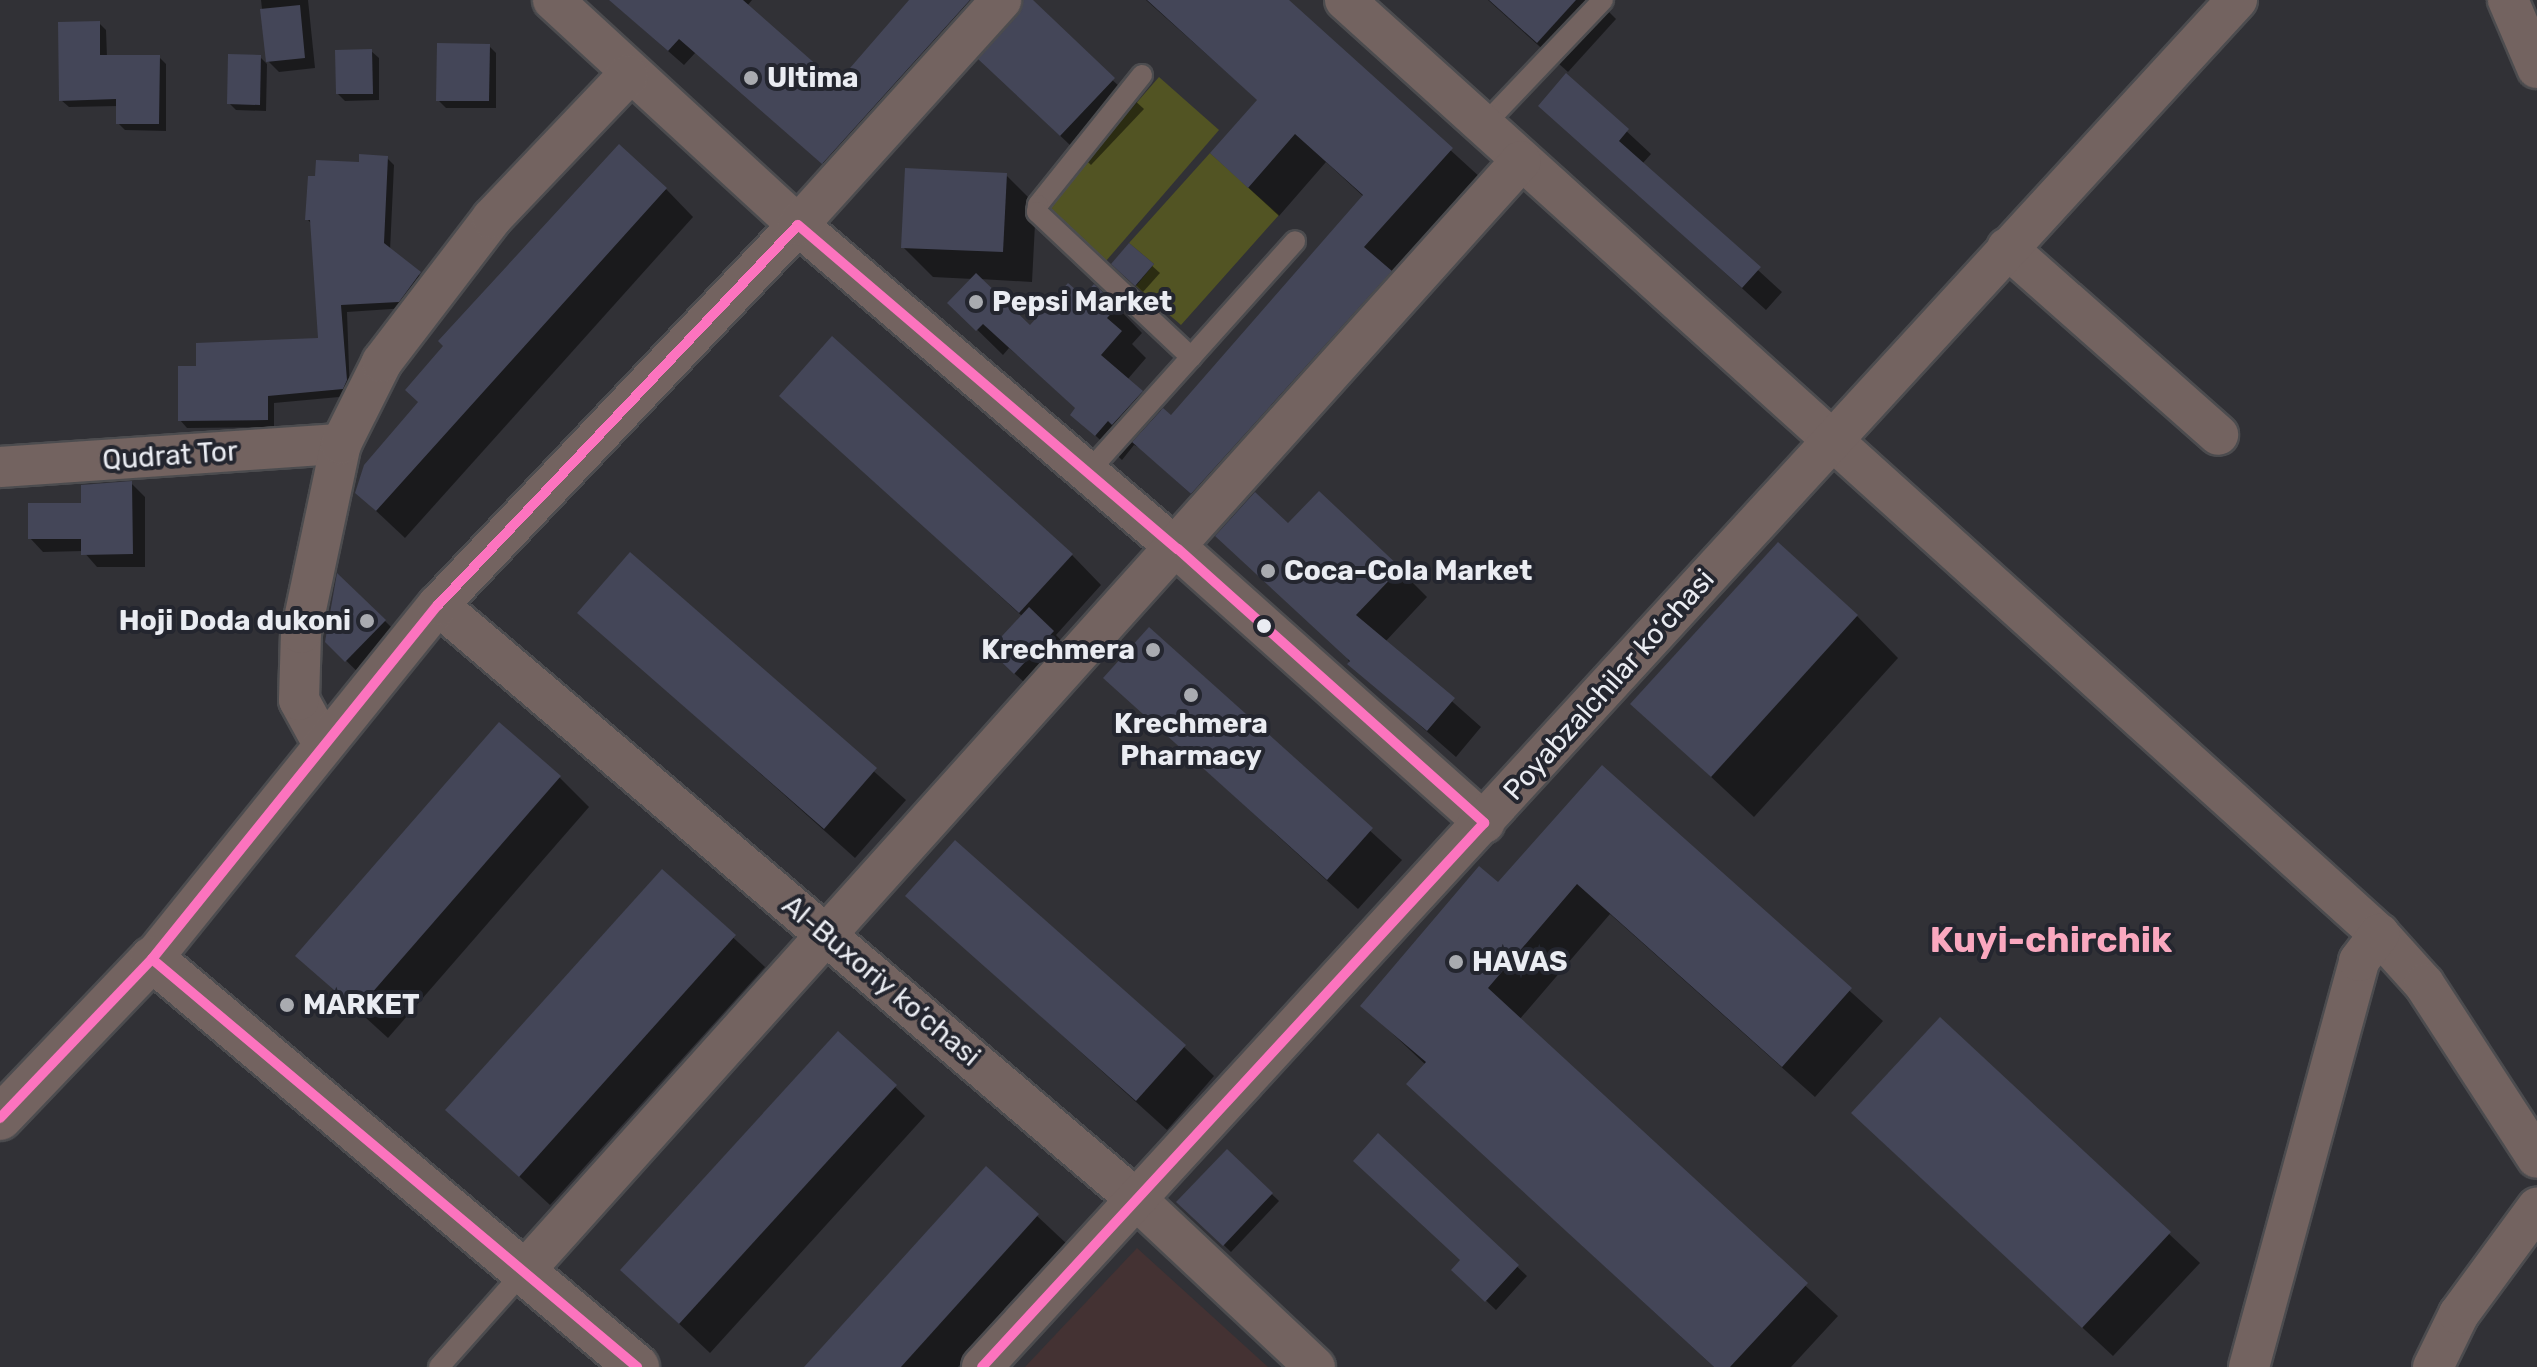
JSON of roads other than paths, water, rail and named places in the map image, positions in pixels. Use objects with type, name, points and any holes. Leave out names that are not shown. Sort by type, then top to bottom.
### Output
[{"type":"street","points":[[553,0],[628,75],[798,225],[1178,549],[1484,823]]},
{"type":"street","points":[[0,1118],[152,959],[438,605],[798,225],[1001,0]]},
{"type":"street","points":[[1345,0],[1521,161],[1834,438],[2379,934],[2424,984],[2537,1158]]},
{"type":"street","name":"Poyabzalchilar ko‘chasi","points":[[982,1367],[2237,0]]},
{"type":"street","points":[[2508,0],[2537,68]]},
{"type":"street","points":[[323,744],[299,700],[301,633],[341,444],[382,362],[482,230],[628,75]]},
{"type":"street","points":[[526,1269],[1178,549],[1521,161]]},
{"type":"street","points":[[2007,248],[2218,435]]},
{"type":"street","name":"Qudrat Tor","points":[[0,467],[341,444]]},
{"type":"street","name":"Al-Buxoriy ko‘chasi","points":[[438,605],[1137,1200],[1315,1367]]},
{"type":"street","points":[[2249,1367],[2359,961],[2379,934]]},
{"type":"street","points":[[152,959],[526,1269],[637,1367]]},
{"type":"street","points":[[2433,1367],[2459,1314],[2537,1208]]},
{"type":"lane","points":[[1483,126],[1603,0]]},
{"type":"lane","points":[[1142,75],[1038,205],[1037,212],[1191,357]]},
{"type":"lane","points":[[1088,472],[1295,241]]},
{"type":"lane","points":[[439,1367],[526,1269]]},
{"type":"place","name":"Ultima","points":[[751,78]]},
{"type":"place","name":"Pepsi Market","points":[[976,302]]},
{"type":"place","name":"Coca-Cola Market","points":[[1268,571]]},
{"type":"place","name":"Hoji Doda dukoni","points":[[367,621]]},
{"type":"place","name":"Krechmera","points":[[1153,650]]},
{"type":"place","name":"Krechmera Pharmacy","points":[[1191,695]]},
{"type":"place","name":"HAVAS","points":[[1456,962]]},
{"type":"place","name":"MARKET","points":[[287,1005]]},
{"type":"district","name":"Kuyi-chirchik","points":[[2051,940]]}]
